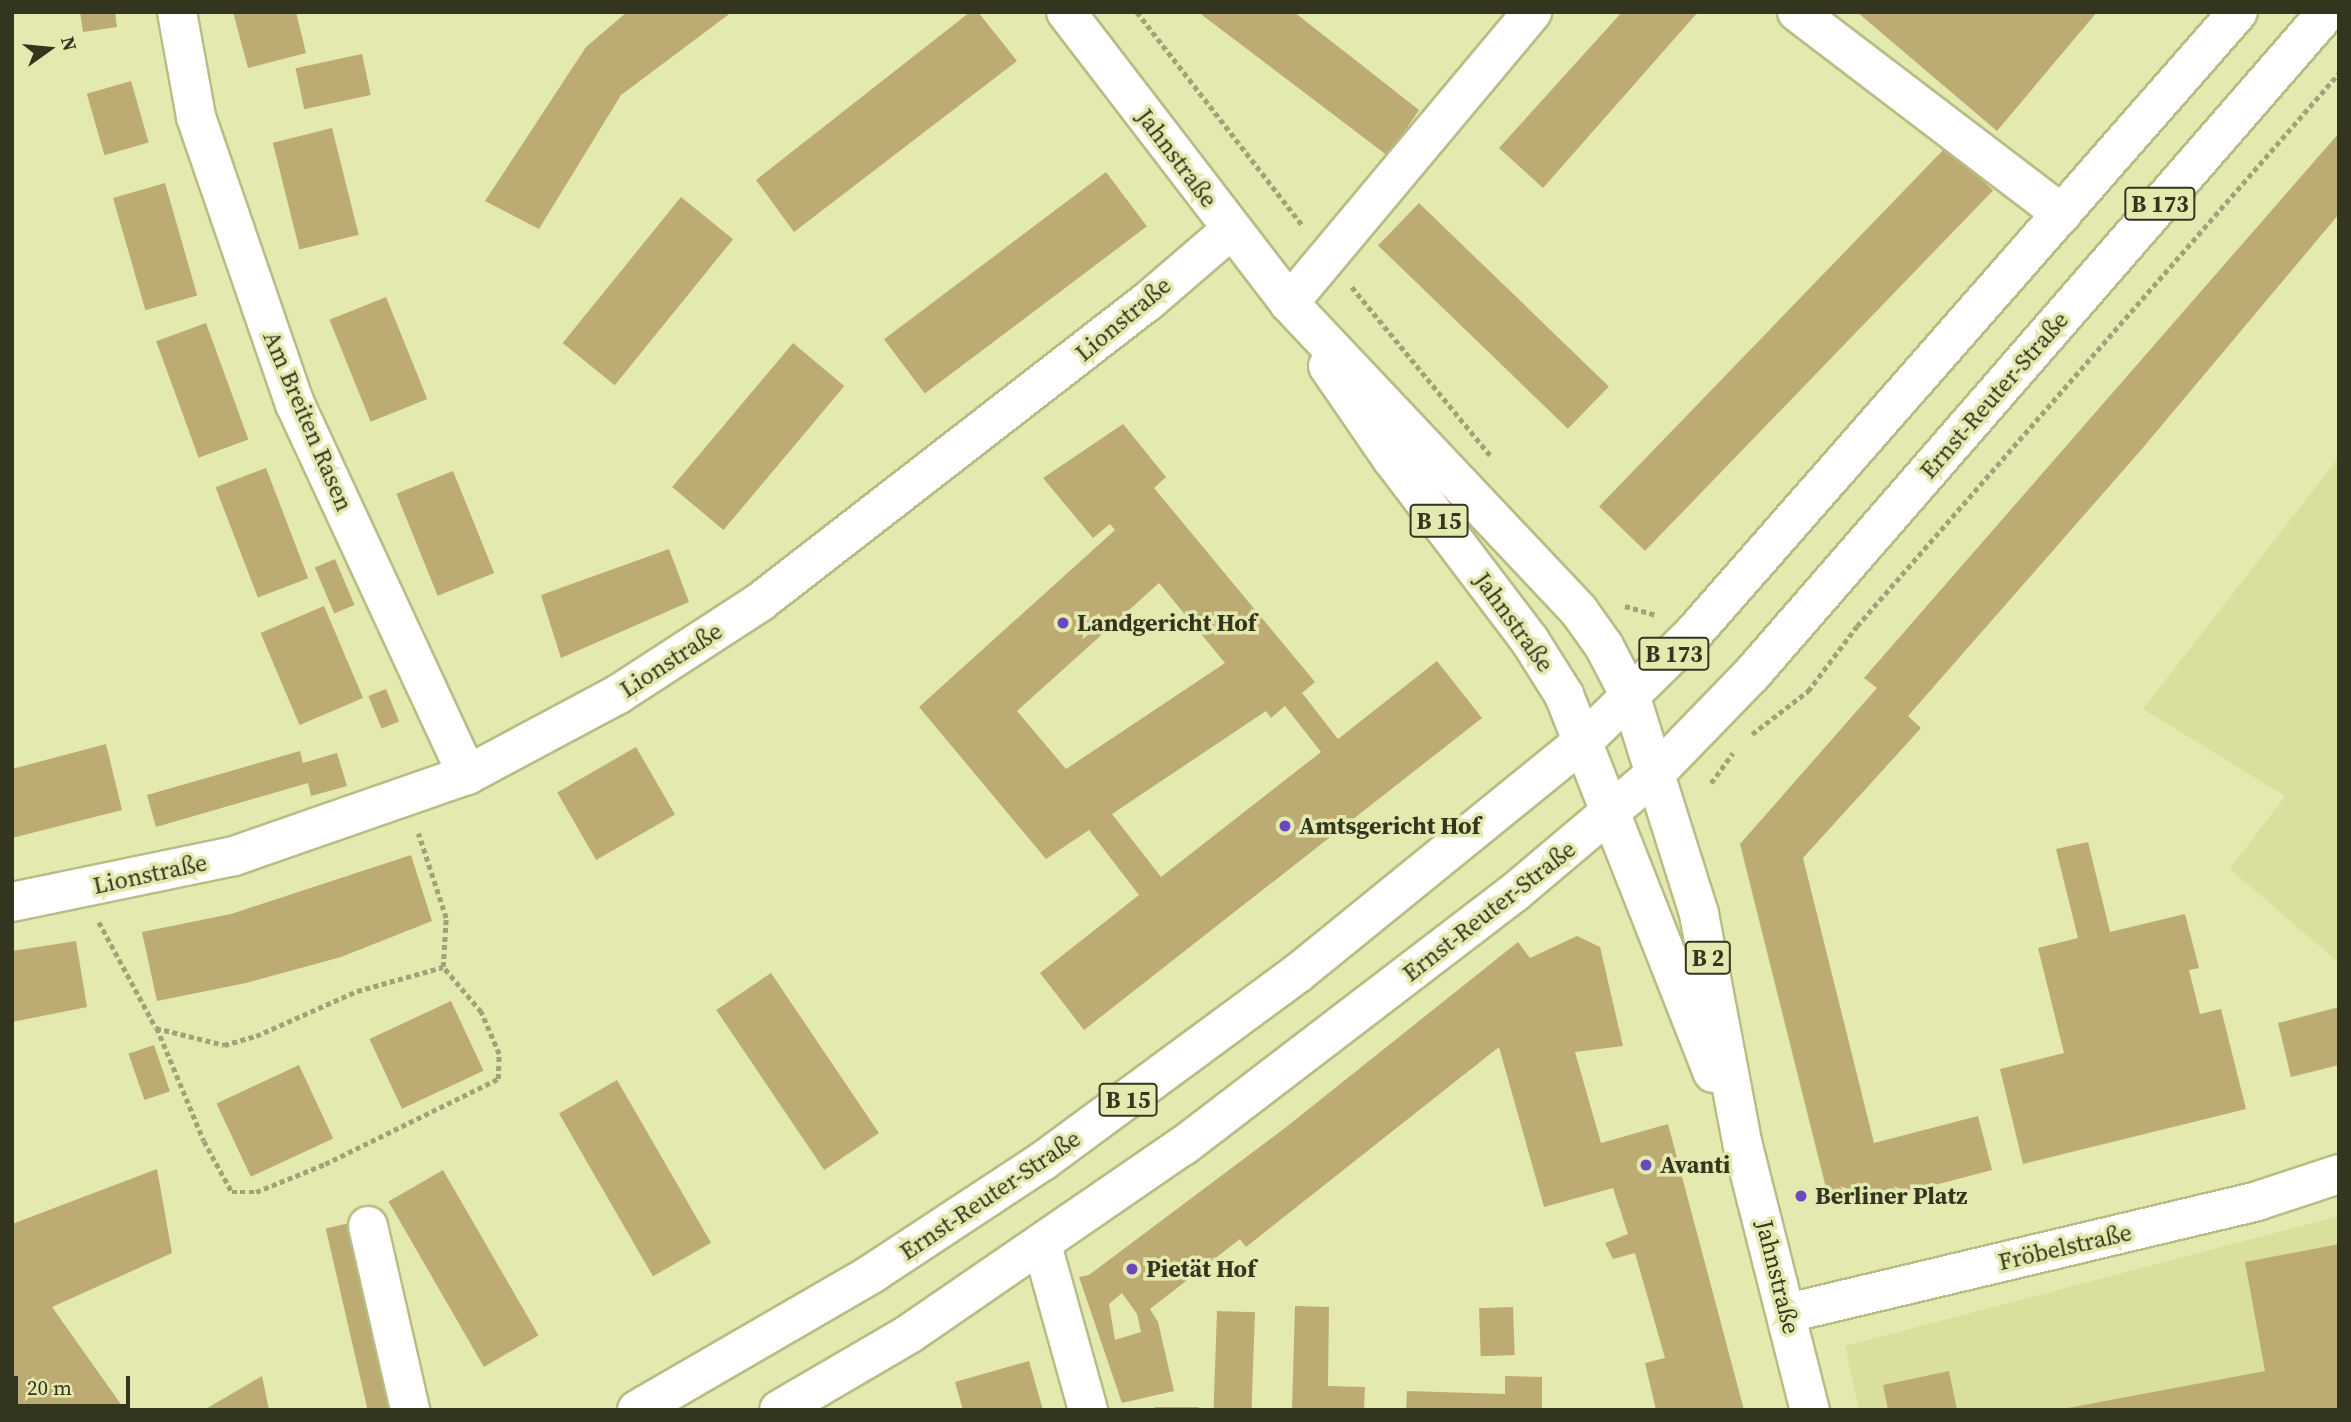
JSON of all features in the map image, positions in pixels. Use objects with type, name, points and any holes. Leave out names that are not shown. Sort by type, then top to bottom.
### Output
[{"type":"main road","name":"Am Breiten Rasen","points":[[177,12],[196,117],[295,404],[467,775]]},
{"type":"main road","name":"Jahnstraße","points":[[1066,12],[1289,303],[1579,611],[1631,698]]},
{"type":"main road","points":[[1289,303],[1330,260],[1532,12]]},
{"type":"main road","points":[[1797,12],[2062,214]]},
{"type":"main road","name":"B 173","points":[[1631,698],[1692,635],[2238,12]]},
{"type":"main road","name":"Ernst-Reuter-Straße","points":[[1656,773],[1752,674],[2327,12]]},
{"type":"main road","name":"Lionstraße","points":[[12,902],[234,856],[467,775],[617,695],[760,602],[1125,320],[1231,230]]},
{"type":"main road","name":"Jahnstraße","points":[[1289,303],[1367,425],[1544,661],[1585,740]]},
{"type":"main road","name":"B 15","points":[[1585,740],[1631,698],[1656,773],[1610,814]]},
{"type":"main road","points":[[1585,740],[1610,814]]},
{"type":"main road","name":"Ernst-Reuter-Straße","points":[[637,1410],[873,1273],[1043,1161],[1298,974],[1487,824],[1585,740]]},
{"type":"main road","name":"Jahnstraße","points":[[1656,773],[1699,914],[1743,1146],[1788,1313],[1810,1410]]},
{"type":"main road","name":"Jahnstraße","points":[[1610,814],[1743,1146]]},
{"type":"main road","name":"Ernst-Reuter-Straße","points":[[779,1410],[909,1334],[1042,1245],[1338,1029],[1610,814]]},
{"type":"main road","name":"Fröbelstraße","points":[[1788,1313],[2256,1201],[2339,1174]]},
{"type":"main road","points":[[368,1226],[410,1410]]},
{"type":"main road","points":[[1042,1245],[1088,1410]]},
{"type":"path","points":[[1137,12],[1330,260],[1496,462]]},
{"type":"path","points":[[1748,737],[1808,691],[1857,626],[2339,73]]},
{"type":"path","points":[[1619,602],[1653,616],[1663,612]]},
{"type":"path","points":[[1711,783],[1742,742]]},
{"type":"path","points":[[83,888],[115,957],[156,1028],[204,1141],[232,1192],[256,1192],[325,1164],[498,1079],[499,1054],[481,1012],[443,967],[446,918],[417,830],[400,798]]},
{"type":"path","points":[[156,1028],[224,1045],[256,1036],[356,991],[443,967]]},
{"type":"shaded area","points":[[2339,457],[2339,963],[2230,869],[2285,796],[2143,709]]},
{"type":"shaded area","points":[[2339,1216],[2339,1410],[1859,1410],[1845,1346]]},
{"type":"building","points":[[80,12],[115,12],[117,27],[83,32]]},
{"type":"building","points":[[233,12],[296,12],[306,53],[248,68]]},
{"type":"building","points":[[627,12],[732,12],[621,95],[539,229],[485,201],[586,47]]},
{"type":"building","points":[[970,12],[978,12],[1017,61],[794,232],[756,180]]},
{"type":"building","points":[[1198,12],[1294,12],[1419,110],[1388,156]]},
{"type":"building","points":[[1622,12],[1698,12],[1543,188],[1499,148]]},
{"type":"building","points":[[1857,12],[2097,12],[1997,131]]},
{"type":"building","points":[[362,54],[371,95],[304,109],[295,68]]},
{"type":"building","points":[[131,81],[149,143],[104,155],[87,94]]},
{"type":"building","points":[[332,128],[359,235],[299,249],[273,143]]},
{"type":"building","points":[[2339,133],[2339,214],[2141,450],[1908,716],[1921,728],[1803,858],[1874,1143],[1978,1116],[1992,1170],[1889,1197],[1886,1190],[1830,1204],[1740,844],[1877,688],[1864,678]]},
{"type":"building","points":[[1947,146],[1993,190],[1645,551],[1599,506]]},
{"type":"building","points":[[1106,172],[1147,226],[925,394],[884,339]]},
{"type":"building","points":[[165,183],[197,295],[145,310],[113,198]]},
{"type":"building","points":[[681,197],[733,239],[615,385],[563,343]]},
{"type":"building","points":[[1419,203],[1609,386],[1568,429],[1378,245]]},
{"type":"building","points":[[386,297],[427,399],[371,422],[329,320]]},
{"type":"building","points":[[206,323],[248,440],[199,458],[156,341]]},
{"type":"building","points":[[793,343],[844,386],[723,530],[672,487]]},
{"type":"building","name":"Landgericht Hof","points":[[1123,424],[1166,477],[1154,488],[1315,682],[1302,693],[1338,739],[1437,661],[1482,718],[1084,1030],[1040,973],[1139,895],[1089,830],[1046,859],[919,707],[1115,530],[1110,524],[1093,538],[1043,478]],"holes":[[[1159,583],[1225,663],[1066,769],[1017,711]],[[1285,706],[1321,752],[1161,877],[1112,814],[1266,711],[1271,718]]]},
{"type":"building","points":[[266,468],[308,578],[258,598],[216,487]]},
{"type":"building","points":[[453,471],[494,573],[438,596],[396,494]]},
{"type":"building","points":[[669,549],[689,602],[561,658],[541,595]]},
{"type":"building","points":[[335,559],[355,605],[334,614],[315,568]]},
{"type":"building","points":[[324,606],[363,698],[300,725],[260,633]]},
{"type":"building","points":[[386,689],[399,721],[381,729],[368,696]]},
{"type":"building","points":[[106,744],[122,810],[12,838],[12,769]]},
{"type":"building","points":[[636,747],[675,815],[596,860],[557,792]]},
{"type":"building","points":[[300,751],[303,763],[337,753],[347,786],[311,796],[308,783],[156,827],[147,795]]},
{"type":"building","points":[[2088,842],[2110,932],[2185,914],[2199,968],[2189,970],[2200,1014],[2221,1009],[2246,1109],[2023,1164],[2000,1069],[2064,1053],[2038,948],[2078,938],[2056,849]]},
{"type":"building","points":[[411,855],[432,921],[341,957],[246,983],[157,1001],[142,932],[231,914]]},
{"type":"building","points":[[1577,936],[1600,947],[1623,1046],[1575,1052],[1601,1143],[1668,1124],[1744,1410],[1656,1410],[1645,1363],[1665,1358],[1635,1253],[1613,1259],[1605,1243],[1628,1234],[1613,1188],[1544,1207],[1499,1047],[1246,1247],[1240,1239],[1150,1309],[1158,1322],[1174,1391],[1122,1403],[1079,1277],[1089,1275],[1285,1128],[1518,942],[1530,958]],"holes":[[[1122,1293],[1137,1314],[1141,1332],[1115,1340],[1109,1304]]]},
{"type":"building","points":[[76,941],[87,1007],[12,1022],[12,951]]},
{"type":"building","points":[[771,973],[879,1133],[824,1170],[716,1010]]},
{"type":"building","points":[[451,1001],[484,1071],[402,1109],[369,1039]]},
{"type":"building","points":[[2339,1007],[2339,1065],[2291,1077],[2278,1023]]},
{"type":"building","points":[[154,1045],[170,1091],[144,1100],[128,1054]]},
{"type":"building","points":[[299,1065],[333,1138],[251,1177],[217,1103]]},
{"type":"building","points":[[617,1080],[711,1243],[653,1276],[559,1114]]},
{"type":"building","points":[[157,1169],[172,1253],[52,1307],[125,1410],[12,1410],[12,1224]]},
{"type":"building","points":[[443,1170],[538,1335],[484,1367],[388,1202]]},
{"type":"building","points":[[354,1222],[397,1410],[368,1410],[326,1229]]},
{"type":"building","points":[[2339,1244],[2339,1410],[2057,1410],[2265,1371],[2245,1262]]},
{"type":"building","points":[[1295,1306],[1329,1307],[1328,1386],[1365,1387],[1364,1410],[1292,1410]]},
{"type":"building","points":[[1513,1307],[1515,1355],[1481,1356],[1479,1308]]},
{"type":"building","points":[[1217,1311],[1255,1312],[1252,1410],[1214,1410]]},
{"type":"building","points":[[1029,1361],[1043,1410],[963,1410],[955,1382]]},
{"type":"building","points":[[1949,1371],[1957,1410],[1888,1410],[1883,1385]]},
{"type":"building","points":[[262,1376],[269,1410],[204,1410]]},
{"type":"building","points":[[1505,1376],[1542,1377],[1542,1410],[1406,1410],[1407,1391],[1505,1394]]},
{"type":"building","points":[[1155,1407],[1199,1407],[1199,1410],[1155,1410]]},
{"type":"place","name":"Landgericht Hof","points":[[1063,623]]},
{"type":"place","name":"Amtsgericht Hof","points":[[1285,826]]},
{"type":"place","name":"Avanti","points":[[1646,1165]]},
{"type":"place","name":"Berliner Platz","points":[[1801,1196]]},
{"type":"place","name":"Pietät Hof","points":[[1132,1269]]}]
